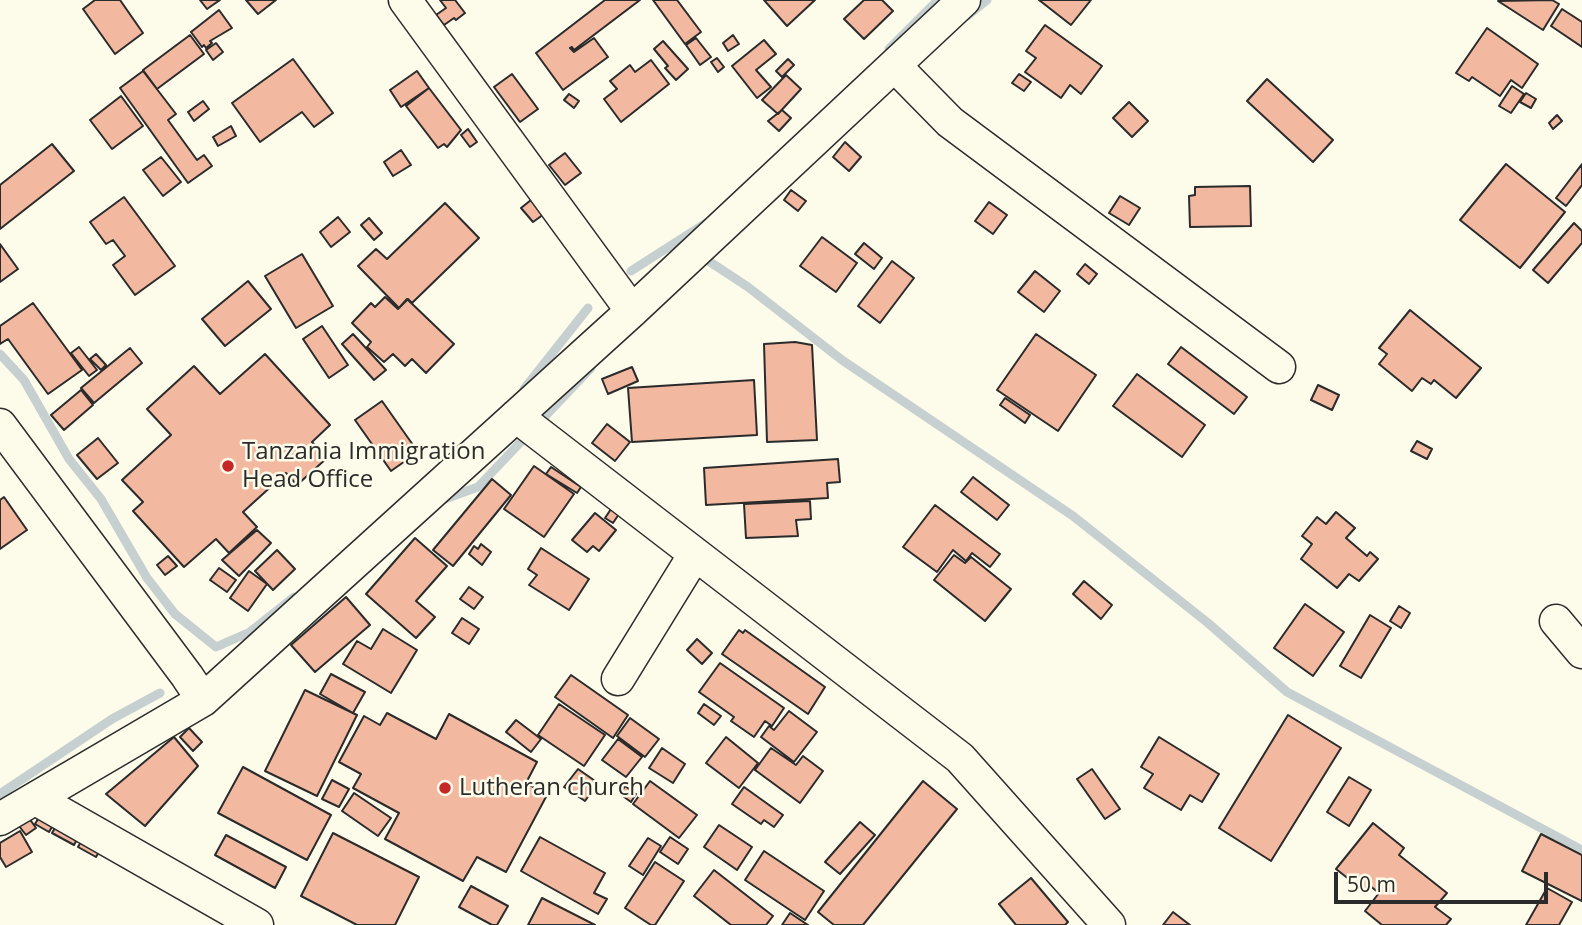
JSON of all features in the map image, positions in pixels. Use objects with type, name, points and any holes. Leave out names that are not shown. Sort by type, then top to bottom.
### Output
[{"type":"street","points":[[405,0],[632,311]]},
{"type":"street","points":[[0,819],[203,700],[632,311],[964,0]]},
{"type":"street","points":[[895,66],[950,122],[1279,367]]},
{"type":"street","points":[[516,416],[960,758],[1109,925]]},
{"type":"street","points":[[0,425],[203,700]]},
{"type":"street","points":[[618,678],[695,554]]},
{"type":"street","points":[[1556,621],[1582,652]]},
{"type":"street","points":[[36,799],[257,925]]},
{"type":"building","points":[[95,0],[120,0],[143,33],[115,54],[83,9]]},
{"type":"building","points":[[200,0],[220,0],[207,9]]},
{"type":"building","points":[[246,0],[276,0],[258,14]]},
{"type":"building","points":[[440,0],[455,0],[465,13],[444,25],[436,15],[446,8]]},
{"type":"building","points":[[605,0],[640,0],[574,50],[570,48],[574,52],[594,38],[608,57],[563,90],[536,53]]},
{"type":"building","points":[[653,0],[677,0],[701,32],[685,44]]},
{"type":"building","points":[[764,0],[815,0],[787,26]]},
{"type":"building","points":[[864,0],[882,0],[893,11],[864,39],[844,19]]},
{"type":"building","points":[[1039,0],[1091,0],[1071,25]]},
{"type":"building","points":[[1552,0],[1559,4],[1543,30],[1498,1]]},
{"type":"building","points":[[1562,9],[1582,22],[1582,47],[1551,26]]},
{"type":"building","points":[[219,10],[232,28],[210,41],[212,43],[206,48],[204,45],[202,47],[191,32]]},
{"type":"building","points":[[1045,25],[1102,66],[1081,94],[1070,85],[1061,98],[1025,72],[1036,58],[1026,51]]},
{"type":"building","points":[[1487,28],[1538,64],[1522,88],[1511,80],[1500,96],[1472,77],[1469,81],[1456,73]]},
{"type":"building","points":[[190,35],[204,54],[157,89],[143,70]]},
{"type":"building","points":[[733,35],[739,44],[728,51],[723,43]]},
{"type":"building","points":[[696,38],[711,57],[700,65],[686,45]]},
{"type":"building","points":[[764,40],[776,54],[756,70],[771,87],[757,98],[732,66]]},
{"type":"building","points":[[663,41],[688,69],[676,80],[654,49]]},
{"type":"building","points":[[216,43],[223,52],[213,60],[206,50]]},
{"type":"building","points":[[717,58],[724,67],[718,72],[711,62]]},
{"type":"building","points":[[293,59],[333,113],[314,127],[302,112],[260,142],[232,103]]},
{"type":"building","points":[[788,59],[794,65],[782,77],[776,71]]},
{"type":"building","points":[[651,60],[669,84],[621,122],[604,99],[617,89],[610,81],[630,65],[635,72]]},
{"type":"building","points":[[143,71],[176,114],[168,120],[197,160],[204,155],[212,166],[188,183],[120,88]]},
{"type":"building","points":[[417,71],[429,88],[401,107],[390,90]]},
{"type":"building","points":[[512,74],[538,109],[520,122],[494,87]]},
{"type":"building","points":[[1019,74],[1031,82],[1024,91],[1012,83]]},
{"type":"building","points":[[786,75],[801,89],[778,114],[762,100]]},
{"type":"building","points":[[1267,79],[1333,140],[1313,162],[1247,101]]},
{"type":"building","points":[[1512,86],[1524,94],[1511,113],[1499,106]]},
{"type":"building","points":[[429,88],[461,130],[447,147],[444,144],[438,148],[406,106]]},
{"type":"building","points":[[1526,93],[1536,99],[1531,108],[1520,102]]},
{"type":"building","points":[[569,94],[579,101],[574,108],[564,100]]},
{"type":"building","points":[[121,96],[143,126],[112,149],[90,120]]},
{"type":"building","points":[[203,101],[209,109],[194,121],[188,112]]},
{"type":"building","points":[[1129,102],[1148,121],[1132,137],[1113,118]]},
{"type":"building","points":[[782,110],[791,118],[779,131],[768,121]]},
{"type":"building","points":[[1557,115],[1562,121],[1553,129],[1549,123]]},
{"type":"building","points":[[231,126],[236,136],[218,146],[213,137]]},
{"type":"building","points":[[468,129],[477,142],[470,147],[461,135]]},
{"type":"building","points":[[845,142],[861,157],[849,171],[833,157]]},
{"type":"building","points":[[52,144],[74,171],[0,229],[0,185]]},
{"type":"building","points":[[401,150],[411,165],[393,176],[384,162]]},
{"type":"building","points":[[565,153],[581,173],[565,185],[549,165]]},
{"type":"building","points":[[161,157],[181,182],[163,196],[143,170]]},
{"type":"building","points":[[1506,164],[1565,212],[1520,268],[1460,220]]},
{"type":"building","points":[[1582,164],[1582,185],[1566,206],[1556,198]]},
{"type":"building","points":[[1250,186],[1251,226],[1190,227],[1189,196],[1195,195],[1195,187]]},
{"type":"building","points":[[791,190],[806,201],[798,211],[784,200]]},
{"type":"building","points":[[1120,196],[1140,208],[1129,225],[1109,213]]},
{"type":"building","points":[[124,197],[175,266],[135,295],[113,265],[125,256],[113,240],[106,244],[90,222]]},
{"type":"building","points":[[531,200],[544,214],[533,222],[521,208]]},
{"type":"building","points":[[989,202],[1007,215],[993,234],[975,221]]},
{"type":"building","points":[[445,203],[479,238],[412,303],[408,299],[399,308],[358,266],[376,249],[387,259]]},
{"type":"building","points":[[338,217],[350,232],[331,247],[320,232]]},
{"type":"building","points":[[369,218],[382,233],[374,240],[361,225]]},
{"type":"building","points":[[1574,223],[1582,231],[1582,243],[1548,283],[1533,270]]},
{"type":"building","points":[[822,237],[857,263],[836,292],[800,266]]},
{"type":"building","points":[[864,243],[882,258],[874,269],[855,254]]},
{"type":"building","points":[[0,244],[18,269],[0,282]]},
{"type":"building","points":[[302,254],[333,306],[296,328],[265,276]]},
{"type":"building","points":[[892,261],[914,278],[880,323],[858,306]]},
{"type":"building","points":[[1085,264],[1097,274],[1089,284],[1077,274]]},
{"type":"building","points":[[1035,271],[1060,291],[1044,312],[1018,292]]},
{"type":"building","points":[[248,281],[271,309],[225,346],[202,319]]},
{"type":"building","points":[[385,297],[398,309],[407,299],[454,344],[426,373],[412,359],[405,366],[393,354],[384,362],[367,347],[371,342],[352,323],[371,303],[375,307]]},
{"type":"building","points":[[33,303],[82,370],[48,394],[8,339],[0,344],[0,326]]},
{"type":"building","points":[[1410,310],[1481,368],[1456,398],[1434,380],[1431,384],[1422,378],[1412,391],[1379,364],[1387,354],[1379,348]]},
{"type":"building","points":[[322,326],[348,365],[329,378],[303,339]]},
{"type":"building","points":[[353,334],[386,370],[374,380],[342,344]]},
{"type":"building","points":[[1036,334],[1096,375],[1058,431],[997,390]]},
{"type":"building","points":[[795,342],[812,345],[817,440],[767,442],[764,344]]},
{"type":"building","points":[[79,347],[97,370],[89,376],[71,353]]},
{"type":"building","points":[[1181,347],[1247,397],[1234,414],[1168,364]]},
{"type":"building","points":[[130,348],[142,363],[94,403],[81,388]]},
{"type":"building","points":[[96,354],[106,365],[101,370],[90,359]]},
{"type":"building","name":"Tanzania Immigration Head Office","points":[[265,354],[330,425],[312,442],[327,458],[297,485],[286,473],[243,512],[257,527],[229,553],[216,539],[184,567],[133,511],[143,502],[122,480],[171,435],[147,409],[194,366],[220,394]]},
{"type":"building","points":[[632,367],[638,381],[608,394],[602,379]]},
{"type":"building","points":[[1137,374],[1205,425],[1182,457],[1113,406]]},
{"type":"building","points":[[754,380],[757,435],[632,442],[628,388]]},
{"type":"building","points":[[1318,385],[1339,395],[1332,410],[1311,400]]},
{"type":"building","points":[[81,390],[93,405],[64,430],[51,415]]},
{"type":"building","points":[[1005,398],[1030,415],[1025,423],[1000,405]]},
{"type":"building","points":[[382,401],[418,452],[391,471],[355,420]]},
{"type":"building","points":[[607,424],[630,442],[615,461],[592,443]]},
{"type":"building","points":[[98,438],[118,463],[97,479],[77,455]]},
{"type":"building","points":[[1417,441],[1432,449],[1427,459],[1411,451]]},
{"type":"building","points":[[838,459],[840,482],[827,483],[828,498],[706,505],[704,468]]},
{"type":"building","points":[[534,466],[574,494],[544,537],[504,509]]},
{"type":"building","points":[[551,467],[581,487],[577,493],[546,474]]},
{"type":"building","points":[[973,477],[1009,505],[997,520],[961,492]]},
{"type":"building","points":[[492,479],[511,495],[453,566],[433,550]]},
{"type":"building","points":[[4,497],[27,530],[0,549],[0,500]]},
{"type":"building","points":[[810,501],[811,519],[796,520],[798,536],[746,538],[744,504]]},
{"type":"building","points":[[935,505],[1000,554],[990,567],[972,553],[966,561],[953,550],[937,572],[903,547]]},
{"type":"building","points":[[611,509],[619,514],[613,523],[605,518]]},
{"type":"building","points":[[1336,512],[1355,528],[1346,538],[1367,556],[1370,552],[1378,559],[1359,581],[1349,574],[1337,588],[1301,559],[1312,544],[1302,536],[1317,517],[1326,524]]},
{"type":"building","points":[[595,513],[616,530],[599,551],[593,546],[587,552],[572,540]]},
{"type":"building","points":[[257,530],[271,543],[239,576],[222,560]]},
{"type":"building","points":[[415,538],[447,566],[416,601],[435,617],[416,638],[366,594]]},
{"type":"building","points":[[481,544],[491,552],[482,565],[469,554],[474,546],[478,549]]},
{"type":"building","points":[[541,548],[589,579],[569,610],[529,585],[537,575],[528,569]]},
{"type":"building","points":[[277,550],[295,569],[273,590],[255,571]]},
{"type":"building","points":[[954,555],[965,563],[971,557],[1011,589],[985,621],[934,580]]},
{"type":"building","points":[[168,556],[177,566],[165,575],[157,565]]},
{"type":"building","points":[[219,568],[236,580],[227,592],[210,580]]},
{"type":"building","points":[[249,571],[267,584],[248,611],[230,598]]},
{"type":"building","points":[[1084,581],[1112,605],[1101,619],[1073,594]]},
{"type":"building","points":[[469,587],[483,597],[474,609],[460,599]]},
{"type":"building","points":[[346,597],[370,625],[315,672],[291,645]]},
{"type":"building","points":[[1305,604],[1344,632],[1313,676],[1274,648]]},
{"type":"building","points":[[1399,606],[1410,613],[1401,628],[1390,621]]},
{"type":"building","points":[[1370,615],[1391,628],[1361,678],[1340,666]]},
{"type":"building","points":[[462,618],[479,629],[469,644],[452,633]]},
{"type":"building","points":[[383,629],[417,650],[391,693],[343,664],[357,641],[371,649]]},
{"type":"building","points":[[739,630],[743,633],[745,630],[825,687],[808,714],[722,654]]},
{"type":"building","points":[[697,639],[712,653],[702,664],[687,650]]},
{"type":"building","points":[[720,663],[784,708],[772,726],[765,721],[754,737],[731,721],[734,717],[699,692]]},
{"type":"building","points":[[331,674],[365,692],[353,713],[320,694]]},
{"type":"building","points":[[571,675],[628,715],[613,738],[555,697]]},
{"type":"building","points":[[305,690],[357,715],[317,796],[265,771]]},
{"type":"building","points":[[559,704],[605,735],[584,766],[538,735]]},
{"type":"building","points":[[704,704],[721,716],[714,725],[698,713]]},
{"type":"building","points":[[789,711],[817,732],[794,762],[761,737],[769,726],[774,730]]},
{"type":"building","name":"Lutheran church","points":[[387,713],[436,739],[449,714],[537,762],[526,783],[547,795],[506,872],[477,857],[463,881],[385,839],[399,813],[353,788],[361,774],[339,762],[364,716],[380,725]]},
{"type":"building","points":[[1288,715],[1341,748],[1271,861],[1219,828]]},
{"type":"building","points":[[630,718],[659,739],[645,757],[617,736]]},
{"type":"building","points":[[516,720],[541,739],[531,752],[506,732]]},
{"type":"building","points":[[189,728],[202,742],[193,751],[180,737]]},
{"type":"building","points":[[174,737],[198,766],[145,826],[106,794]]},
{"type":"building","points":[[726,737],[758,763],[739,788],[706,763]]},
{"type":"building","points":[[1159,737],[1219,774],[1202,802],[1190,795],[1181,810],[1144,788],[1153,774],[1141,767]]},
{"type":"building","points":[[618,739],[642,757],[626,777],[602,760]]},
{"type":"building","points":[[662,748],[685,764],[673,783],[649,768]]},
{"type":"building","points":[[771,748],[796,765],[803,756],[823,771],[800,803],[755,770]]},
{"type":"building","points":[[243,767],[331,815],[307,860],[218,813]]},
{"type":"building","points":[[578,769],[598,783],[585,801],[564,787]]},
{"type":"building","points":[[1092,769],[1120,809],[1105,819],[1077,779]]},
{"type":"building","points":[[1349,777],[1371,790],[1349,826],[1327,812]]},
{"type":"building","points":[[332,780],[349,789],[339,807],[322,799]]},
{"type":"building","points":[[650,781],[697,815],[679,838],[633,804]]},
{"type":"building","points":[[923,781],[957,809],[863,925],[834,925],[818,912]]},
{"type":"building","points":[[625,786],[636,794],[631,802],[620,794]]},
{"type":"building","points":[[744,787],[783,815],[774,827],[764,820],[761,824],[732,804]]},
{"type":"building","points":[[354,793],[391,818],[378,836],[342,811]]},
{"type":"building","points":[[44,809],[57,818],[49,832],[35,824]]},
{"type":"building","points":[[29,818],[36,828],[26,835],[19,826]]},
{"type":"building","points":[[60,819],[81,832],[74,845],[52,833]]},
{"type":"building","points":[[860,822],[875,835],[840,874],[825,862]]},
{"type":"building","points":[[1373,823],[1404,848],[1399,855],[1447,893],[1435,907],[1451,919],[1446,925],[1382,925],[1365,911],[1379,893],[1369,885],[1364,891],[1336,869]]},
{"type":"building","points":[[719,825],[752,847],[737,870],[704,847]]},
{"type":"building","points":[[20,831],[32,852],[6,867],[0,857],[0,843]]},
{"type":"building","points":[[87,831],[106,841],[96,857],[78,847]]},
{"type":"building","points":[[333,833],[419,877],[395,925],[357,925],[301,896]]},
{"type":"building","points":[[1541,834],[1582,855],[1582,901],[1522,871]]},
{"type":"building","points":[[226,835],[286,867],[275,888],[215,855]]},
{"type":"building","points":[[540,837],[605,873],[594,893],[607,899],[598,914],[521,871]]},
{"type":"building","points":[[670,837],[688,849],[678,864],[660,852]]},
{"type":"building","points":[[648,838],[661,846],[643,875],[629,866]]},
{"type":"building","points":[[764,851],[824,891],[805,920],[745,880]]},
{"type":"building","points":[[655,862],[684,881],[655,925],[651,925],[625,908]]},
{"type":"building","points":[[714,870],[773,916],[766,925],[731,925],[694,896]]},
{"type":"building","points":[[1031,878],[1068,922],[1065,925],[1016,925],[999,904]]},
{"type":"building","points":[[471,886],[508,906],[497,925],[492,925],[459,907]]},
{"type":"building","points":[[1547,888],[1572,902],[1559,925],[1526,925]]},
{"type":"building","points":[[542,898],[595,925],[528,925]]},
{"type":"building","points":[[1173,912],[1190,925],[1163,925]]},
{"type":"building","points":[[790,913],[808,925],[782,925]]},
{"type":"waterway","points":[[889,49],[938,0]]},
{"type":"waterway","points":[[967,16],[987,0]]},
{"type":"waterway","points":[[631,271],[706,223]]},
{"type":"waterway","points":[[707,260],[748,287],[842,360],[1073,516],[1208,623],[1287,692],[1582,850]]},
{"type":"waterway","points":[[524,389],[588,308]]},
{"type":"waterway","points":[[0,354],[24,380],[69,459],[101,499],[147,578],[175,614],[216,647],[250,632],[294,597]]},
{"type":"waterway","points":[[442,500],[478,487],[591,368]]},
{"type":"waterway","points":[[0,794],[112,719],[160,693]]},
{"type":"place","name":"Tanzania Immigration Head Office","points":[[228,466]]},
{"type":"place","name":"Lutheran church","points":[[445,788]]}]
